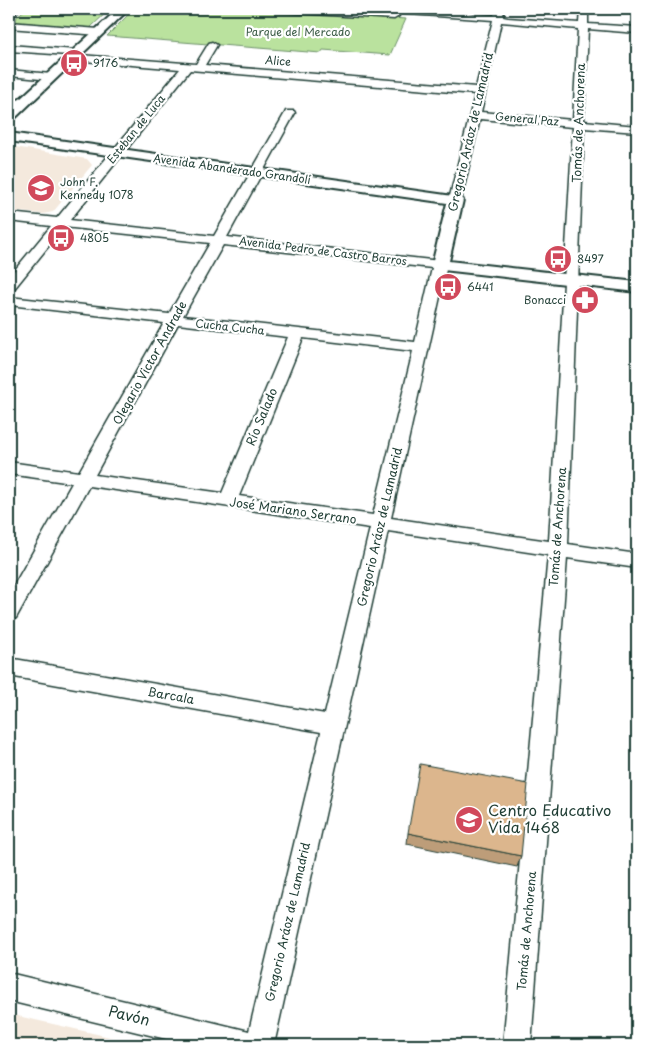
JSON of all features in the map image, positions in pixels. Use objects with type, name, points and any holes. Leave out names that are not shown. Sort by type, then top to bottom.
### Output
[{"type":"street","points":[[9,15],[16,9]]},
{"type":"street","points":[[9,116],[124,9]]},
{"type":"street","points":[[280,9],[498,16]]},
{"type":"street","points":[[380,9],[498,16],[508,21],[637,30]]},
{"type":"street","name":"Tomás de Anchorena","points":[[517,1045],[558,550],[584,9]]},
{"type":"street","name":"Gregorio Aráoz de Lamadrid","points":[[260,1045],[498,16]]},
{"type":"street","points":[[9,25],[98,32]]},
{"type":"street","name":"Esteban de Luca","points":[[9,286],[115,155],[212,45]]},
{"type":"street","name":"Alice","points":[[9,48],[481,91]]},
{"type":"street","points":[[9,73],[51,77]]},
{"type":"street","points":[[9,102],[23,103]]},
{"type":"street","name":"Olegario Victor Andrade","points":[[9,612],[290,113]]},
{"type":"street","name":"General Paz","points":[[476,115],[637,129]]},
{"type":"street","name":"Avenida Abanderado Grandoli","points":[[9,137],[115,155]]},
{"type":"street","name":"Avenida Abanderado Grandoli","points":[[9,142],[455,203]]},
{"type":"street","name":"Avenida Pedro de Castro Barros","points":[[9,218],[220,239],[637,286]]},
{"type":"street","name":"Cucha Cucha","points":[[9,300],[421,347]]},
{"type":"street","name":"Río Salado","points":[[228,501],[297,334]]},
{"type":"street","name":"José Mariano Serrano","points":[[9,468],[637,561]]},
{"type":"street","name":"Barcala","points":[[9,667],[334,725]]},
{"type":"street","name":"Pavón","points":[[9,987],[249,1045]]},
{"type":"shaded area","name":"John F. Kennedy 1078","points":[[9,146],[87,159],[92,165],[53,212],[43,214],[9,211]]},
{"type":"shaded area","points":[[9,1014],[123,1040],[144,1045],[9,1045]]},
{"type":"green space","points":[[26,9],[110,9],[90,28],[16,22],[17,16]]},
{"type":"green space","name":"Parque del Mercado","points":[[134,9],[256,9],[406,19],[390,55],[323,50],[321,53],[107,36]]},
{"type":"green space","points":[[400,9],[493,9],[492,15]]},
{"type":"building","name":"Centro Educativo Vida 1468","points":[[420,764],[528,784],[521,856],[408,833]]},
{"type":"place","name":"9176","points":[[74,63]]},
{"type":"place","name":"John F. Kennedy 1078","points":[[41,188]]},
{"type":"place","name":"4805","points":[[61,238]]},
{"type":"place","name":"8497","points":[[558,259]]},
{"type":"place","name":"6441","points":[[448,287]]},
{"type":"place","name":"Bonacci","points":[[585,300]]},
{"type":"place","name":"Centro Educativo Vida 1468","points":[[469,820]]}]
